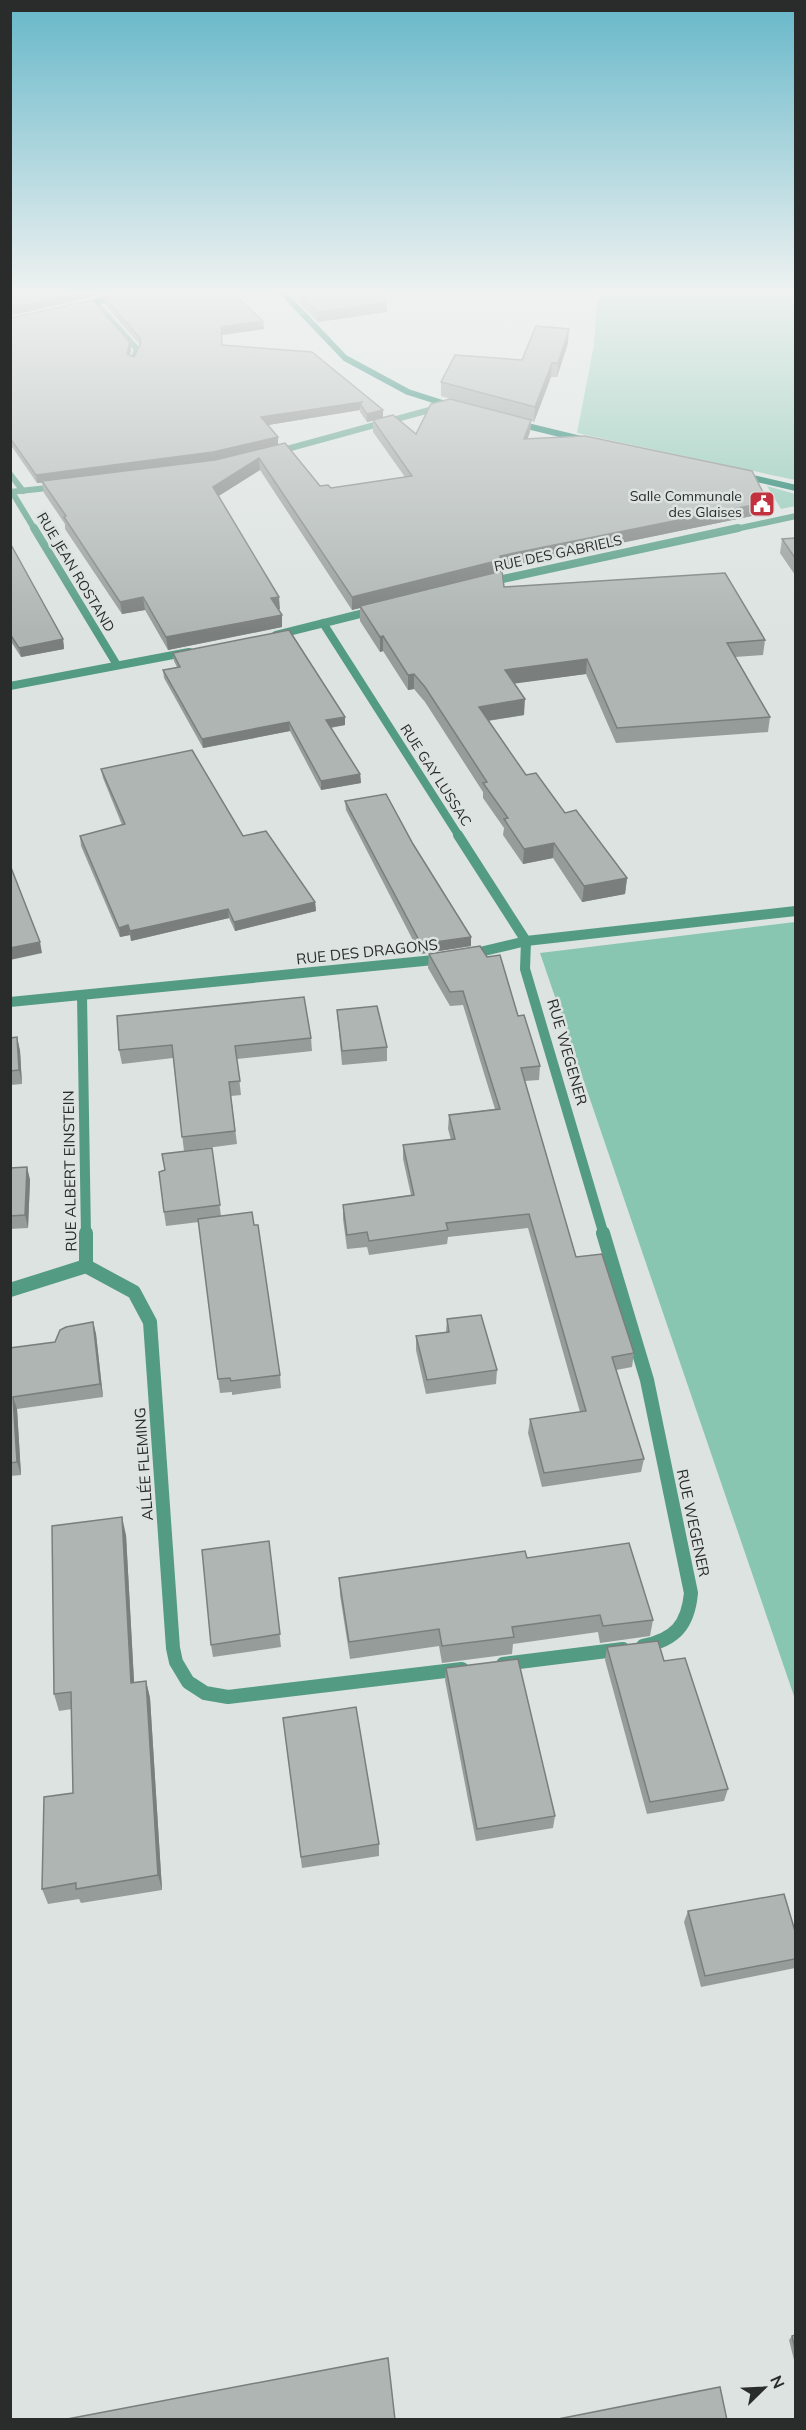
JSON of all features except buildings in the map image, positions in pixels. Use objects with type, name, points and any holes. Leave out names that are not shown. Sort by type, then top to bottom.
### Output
[{"type":"street","points":[[265,454],[439,407]]},
{"type":"street","points":[[509,422],[598,443]]},
{"type":"street","points":[[732,473],[795,488]]},
{"type":"street","points":[[10,474],[23,491]]},
{"type":"street","points":[[11,492],[65,486]]},
{"type":"street","name":"RUE JEAN ROSTAND","points":[[11,492],[117,665]]},
{"type":"street","name":"RUE DES GABRIELS","points":[[481,583],[795,516]]},
{"type":"street","points":[[262,638],[381,608]]},
{"type":"street","name":"RUE GAY LUSSAC","points":[[323,623],[526,940]]},
{"type":"street","points":[[10,686],[195,651]]},
{"type":"street","name":"RUE DES DRAGONS","points":[[10,1002],[453,958],[526,940],[795,911]]},
{"type":"street","name":"RUE WEGENER","points":[[193,1687],[211,1697],[242,1697],[661,1644],[686,1624],[691,1593],[647,1380],[525,969],[526,940]]},
{"type":"street","name":"RUE ALBERT EINSTEIN","points":[[10,1290],[86,1266],[82,996]]},
{"type":"street","name":"ALLÉE FLEMING","points":[[86,1266],[135,1291],[145,1304],[150,1322],[173,1648],[176,1668],[193,1687]]},
{"type":"green space","points":[[582,407],[795,407],[795,480],[577,433]]},
{"type":"green space","points":[[767,486],[795,494],[795,506],[781,509]]},
{"type":"green space","points":[[796,922],[795,1699],[540,953]]},
{"type":"place","name":"Salle Communale des Glaises","points":[[762,504]]}]
